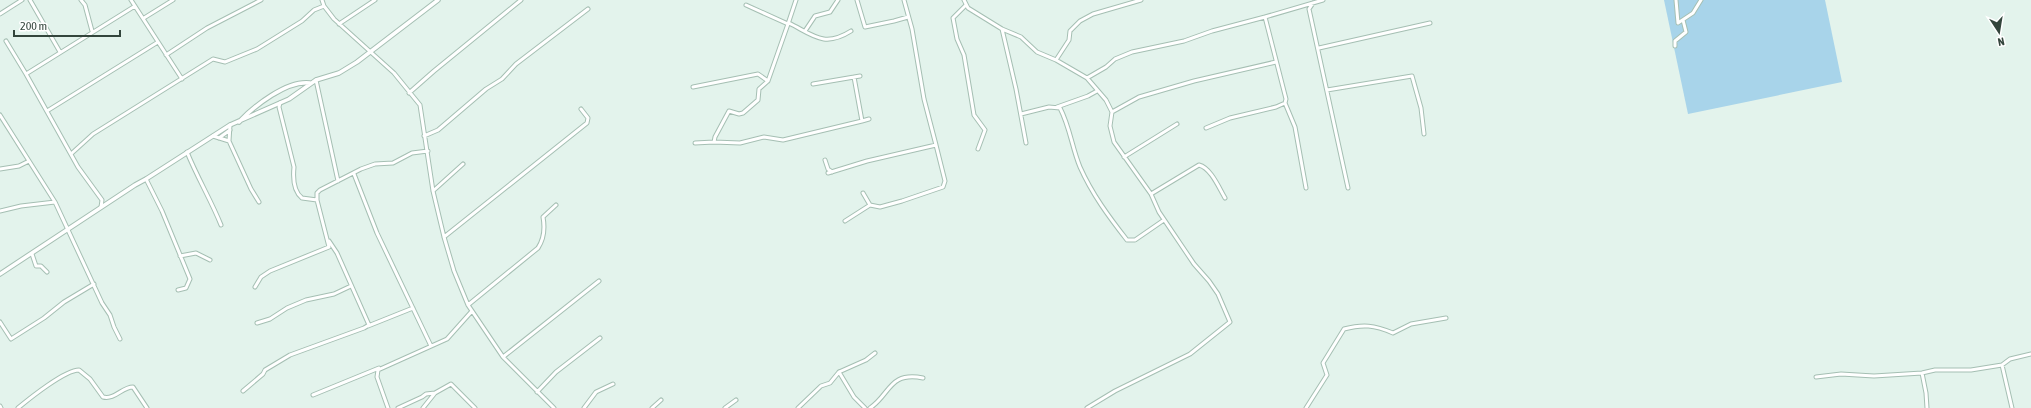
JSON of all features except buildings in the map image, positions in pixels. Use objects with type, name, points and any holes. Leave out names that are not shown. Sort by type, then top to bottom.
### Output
[{"type":"street","points":[[0,14],[22,0]]},
{"type":"street","points":[[30,0],[60,52]]},
{"type":"street","points":[[82,0],[85,5],[92,31]]},
{"type":"street","points":[[131,0],[182,78]]},
{"type":"street","points":[[144,18],[174,0]]},
{"type":"street","points":[[166,55],[207,28],[261,0]]},
{"type":"street","points":[[322,0],[324,6],[339,24],[368,52],[394,73],[421,108],[433,191],[454,271],[468,305],[504,357],[554,408]]},
{"type":"street","points":[[339,24],[375,0]]},
{"type":"street","points":[[0,274],[212,136],[238,122],[278,105],[316,80],[339,73],[356,62],[438,0]]},
{"type":"street","points":[[409,93],[521,0]]},
{"type":"street","points":[[714,142],[714,136],[729,111],[739,114],[743,113],[758,100],[759,90],[768,81],[796,0]]},
{"type":"street","points":[[804,31],[815,16],[830,12],[838,0]]},
{"type":"street","points":[[857,0],[865,27],[894,22],[908,17]]},
{"type":"street","points":[[862,193],[870,205],[880,207],[943,186],[945,181],[924,99],[904,0]]},
{"type":"street","points":[[964,0],[966,5],[1002,29],[1020,37],[1037,52],[1056,60],[1087,78],[1106,100],[1112,112],[1110,126],[1112,136],[1124,157],[1151,194],[1164,220],[1194,264],[1209,280],[1218,294],[1230,322],[1190,354],[1115,391],[1087,408]]},
{"type":"street","points":[[1056,60],[1069,40],[1070,31],[1080,21],[1100,12],[1141,0]]},
{"type":"street","points":[[1087,78],[1106,67],[1115,59],[1132,52],[1177,43],[1212,31],[1323,0]]},
{"type":"street","points":[[1676,0],[1678,22],[1680,23],[1693,13],[1701,0]]},
{"type":"street","points":[[1313,3],[1309,9],[1319,48],[1348,188]]},
{"type":"street","points":[[746,5],[788,23],[815,38],[827,40],[839,38],[851,31]]},
{"type":"street","points":[[966,5],[953,18],[957,39],[964,55],[974,115],[985,130],[978,149]]},
{"type":"street","points":[[26,74],[92,31],[135,6]]},
{"type":"street","points":[[71,154],[93,134],[213,59],[225,62],[257,49],[302,22],[314,10],[324,6]]},
{"type":"street","points":[[424,136],[438,130],[486,89],[502,79],[516,64],[588,10]]},
{"type":"street","points":[[1265,17],[1286,99],[1285,103],[1295,128],[1306,188]]},
{"type":"street","points":[[1676,46],[1675,41],[1686,32],[1683,20]]},
{"type":"street","points":[[1319,48],[1430,23]]},
{"type":"street","points":[[1002,29],[1026,143]]},
{"type":"street","points":[[6,41],[78,167],[102,200],[101,207]]},
{"type":"street","points":[[47,111],[158,42]]},
{"type":"street","points":[[1112,112],[1139,97],[1194,81],[1276,62]]},
{"type":"street","points":[[693,87],[758,74],[768,81]]},
{"type":"street","points":[[813,84],[860,76]]},
{"type":"street","points":[[1327,90],[1412,76],[1421,108],[1424,134]]},
{"type":"street","points":[[854,77],[862,121]]},
{"type":"street","points":[[316,80],[338,181]]},
{"type":"street","points":[[238,122],[249,110],[280,91],[302,82],[311,83]]},
{"type":"street","points":[[1021,114],[1049,107],[1057,107],[1088,96],[1097,91]]},
{"type":"street","points":[[1206,128],[1230,118],[1276,107],[1285,103]]},
{"type":"street","points":[[278,105],[294,167],[293,176],[297,192],[302,198],[316,200]]},
{"type":"street","points":[[1057,107],[1060,108],[1065,118],[1075,151],[1090,188],[1127,240],[1139,238],[1164,220]]},
{"type":"street","points":[[444,237],[587,123],[588,118],[581,109]]},
{"type":"street","points":[[0,115],[55,202],[120,339]]},
{"type":"street","points":[[695,143],[740,143],[764,137],[783,140],[869,119]]},
{"type":"street","points":[[0,123],[5,122]]},
{"type":"street","points":[[1124,157],[1177,124]]},
{"type":"street","points":[[219,138],[230,127]]},
{"type":"street","points":[[230,127],[229,142],[251,189],[259,202]]},
{"type":"street","points":[[212,136],[229,142]]},
{"type":"street","points":[[828,173],[867,161],[936,145]]},
{"type":"street","points":[[255,287],[262,277],[270,271],[329,248],[316,200],[317,193],[320,190],[375,164],[392,163],[412,153],[428,151]]},
{"type":"street","points":[[187,152],[194,170],[221,225]]},
{"type":"street","points":[[825,160],[828,169],[832,172]]},
{"type":"street","points":[[0,169],[19,166],[29,161]]},
{"type":"street","points":[[433,191],[463,164]]},
{"type":"street","points":[[1151,194],[1199,165],[1204,166],[1209,172],[1225,198]]},
{"type":"street","points":[[354,174],[377,234],[431,346]]},
{"type":"street","points":[[146,180],[162,211],[190,281],[186,288],[178,290]]},
{"type":"street","points":[[102,200],[114,200]]},
{"type":"street","points":[[0,211],[21,206],[55,202]]},
{"type":"street","points":[[468,305],[538,248],[542,243],[545,229],[543,217],[556,205]]},
{"type":"street","points":[[846,221],[870,205]]},
{"type":"street","points":[[328,240],[336,253],[369,322],[367,327]]},
{"type":"street","points":[[180,256],[196,253],[210,260]]},
{"type":"street","points":[[32,254],[36,266],[41,266],[47,272]]},
{"type":"street","points":[[504,357],[599,281]]},
{"type":"street","points":[[0,322],[10,339],[94,284]]},
{"type":"street","points":[[257,323],[270,319],[284,310],[306,300],[331,295],[351,286]]},
{"type":"street","points":[[243,391],[255,382],[265,370],[272,367],[287,356],[367,327],[413,308]]},
{"type":"street","points":[[313,395],[380,367],[407,358],[447,339],[472,311]]},
{"type":"street","points":[[1306,408],[1327,375],[1324,363],[1344,329],[1362,325],[1381,328],[1393,333],[1411,324],[1446,318]]},
{"type":"street","points":[[538,392],[566,363],[600,338]]},
{"type":"street","points":[[798,408],[812,397],[822,386],[830,383],[839,372],[866,360],[875,353]]},
{"type":"street","points":[[1816,377],[1922,373],[1935,370],[1971,370],[2002,365],[2010,359],[2031,354]]},
{"type":"street","points":[[2002,365],[2012,408]]},
{"type":"street","points":[[380,367],[377,372],[377,376],[388,408]]},
{"type":"street","points":[[18,408],[37,393],[71,371],[79,370],[90,379],[103,397],[113,397],[126,388],[133,387],[148,408]]},
{"type":"street","points":[[839,372],[854,397],[865,408]]},
{"type":"street","points":[[1922,373],[1927,408]]},
{"type":"street","points":[[870,408],[877,404],[893,383],[907,378],[923,378]]},
{"type":"street","points":[[423,408],[435,393],[451,384],[475,408]]},
{"type":"street","points":[[584,408],[596,392],[613,384]]},
{"type":"street","points":[[398,408],[426,394],[435,393]]},
{"type":"street","points":[[652,408],[661,400]]},
{"type":"street","points":[[726,408],[736,400]]},
{"type":"shaded area","points":[[1664,0],[1825,0],[1842,82],[1688,114]]}]
